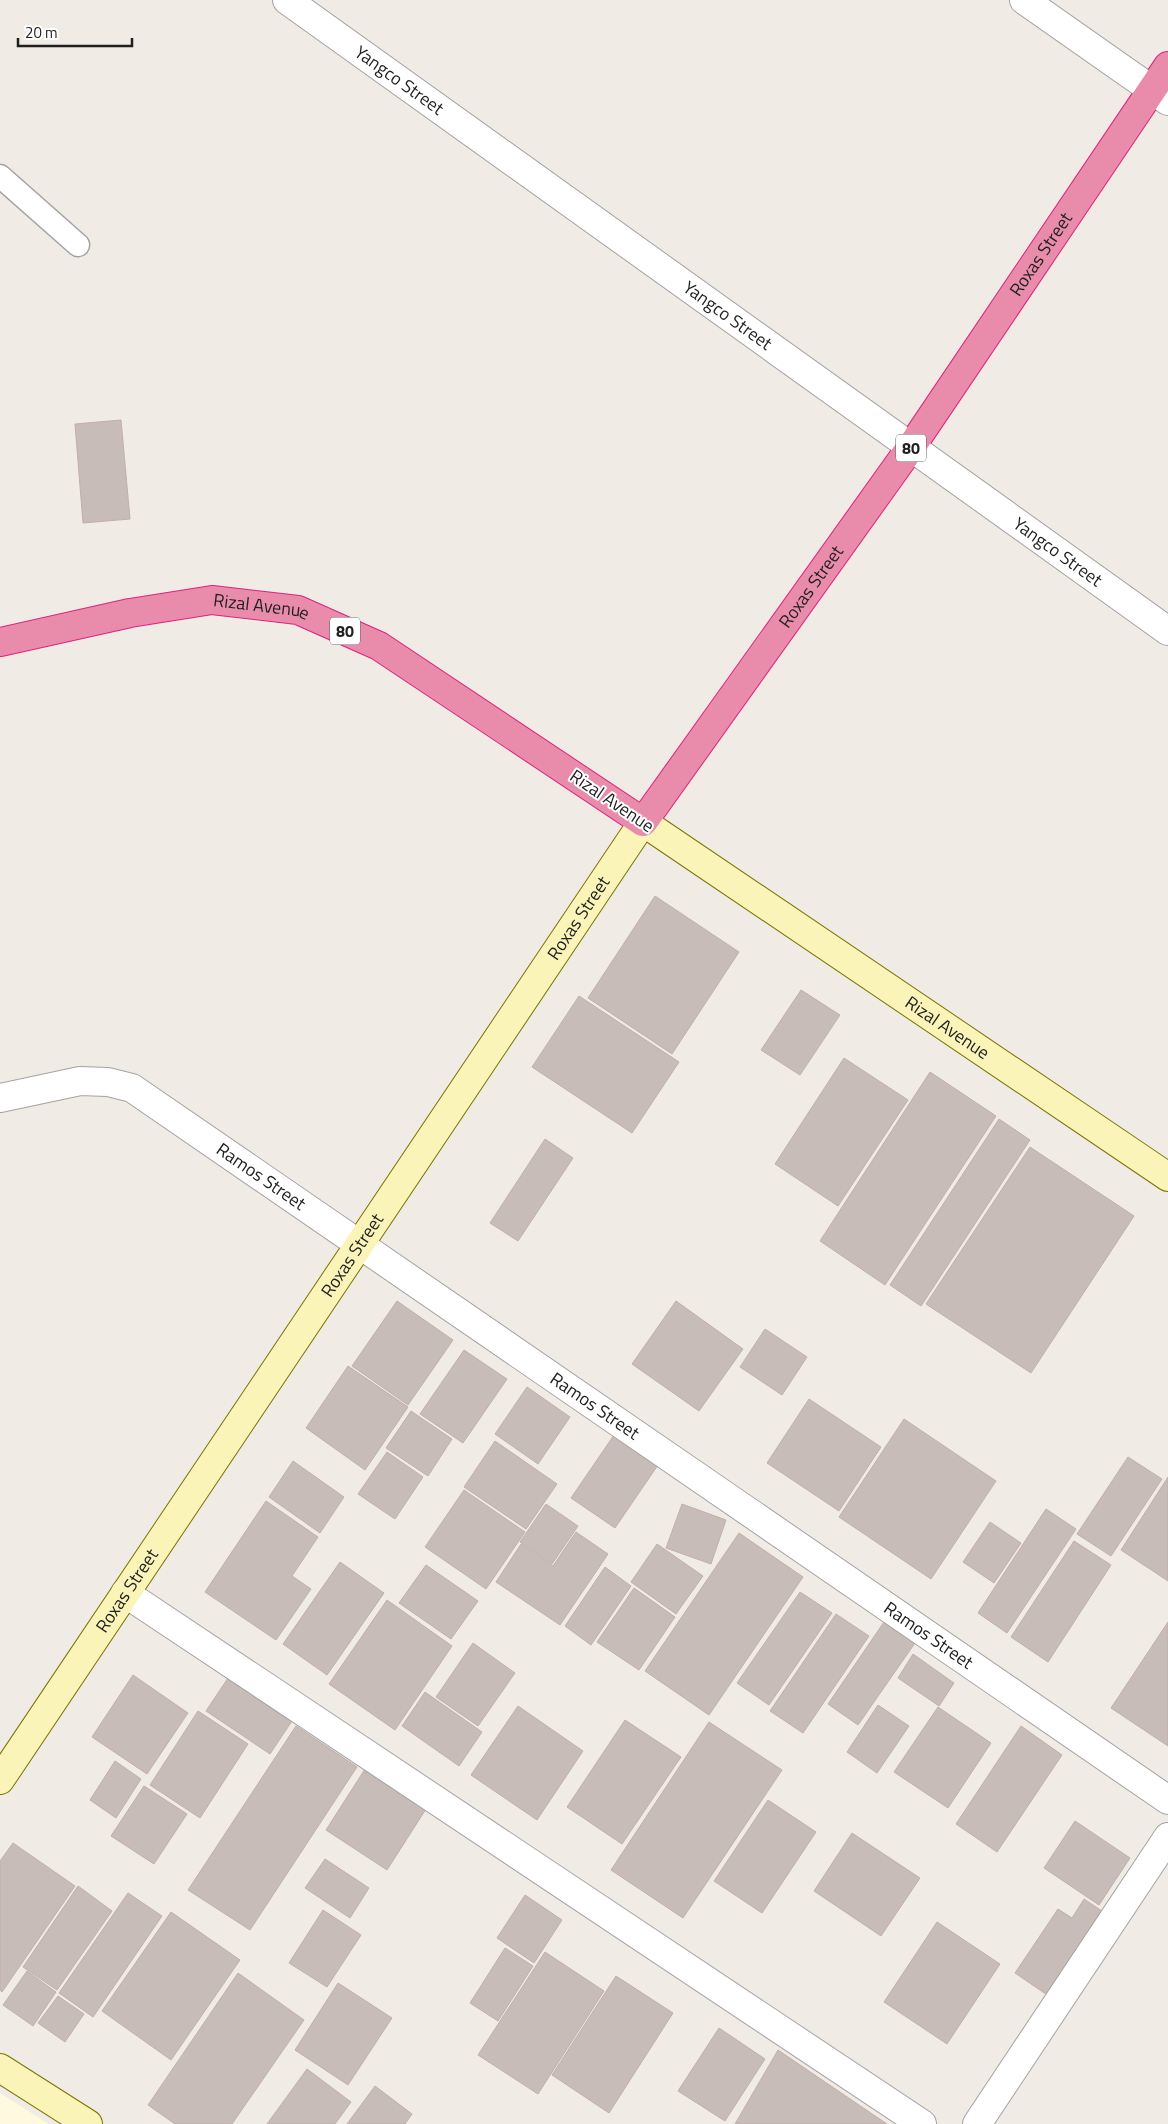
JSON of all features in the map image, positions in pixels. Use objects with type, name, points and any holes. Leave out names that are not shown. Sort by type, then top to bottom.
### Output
[{"type":"highway","name":"Roxas Street","points":[[642,822],[912,447],[1160,95],[1168,66]]},
{"type":"highway","name":"Rizal Avenue","points":[[0,642],[130,613],[212,600],[298,610],[379,646],[642,822]]},
{"type":"street","name":"Yangco Street","points":[[287,0],[1168,631]]},
{"type":"street","points":[[1024,0],[1160,95]]},
{"type":"street","name":"Rizal Avenue","points":[[642,822],[1168,1177]]},
{"type":"street","name":"Roxas Street","points":[[0,1780],[642,822]]},
{"type":"street","name":"Ramos Street","points":[[0,1098],[80,1081],[108,1082],[132,1088],[1168,1800]]},
{"type":"street","points":[[125,1593],[922,2124]]},
{"type":"street","points":[[977,2124],[1168,1837]]},
{"type":"street","points":[[0,2068],[88,2124]]},
{"type":"lane","points":[[0,176],[78,245]]},
{"type":"shaded area","points":[[0,2093],[49,2124],[0,2124]]},
{"type":"building","points":[[121,420],[130,519],[83,523],[75,424]]},
{"type":"building","points":[[655,896],[739,952],[672,1054],[588,998]]},
{"type":"building","points":[[801,990],[840,1015],[800,1075],[761,1050]]},
{"type":"building","points":[[579,996],[679,1062],[632,1133],[532,1067]]},
{"type":"building","points":[[844,1058],[908,1100],[838,1206],[775,1164]]},
{"type":"building","points":[[930,1072],[996,1116],[885,1285],[820,1241]]},
{"type":"building","points":[[999,1119],[1030,1140],[921,1306],[890,1285]]},
{"type":"building","points":[[545,1139],[573,1158],[518,1241],[490,1223]]},
{"type":"building","points":[[1030,1147],[1134,1216],[1031,1373],[926,1304]]},
{"type":"building","points":[[397,1301],[453,1340],[408,1405],[352,1366]]},
{"type":"building","points":[[676,1301],[743,1349],[699,1411],[632,1364]]},
{"type":"building","points":[[765,1329],[807,1357],[782,1395],[740,1367]]},
{"type":"building","points":[[464,1350],[507,1379],[463,1443],[420,1414]]},
{"type":"building","points":[[348,1366],[408,1407],[365,1470],[306,1428]]},
{"type":"building","points":[[527,1387],[570,1417],[538,1464],[495,1434]]},
{"type":"building","points":[[809,1399],[881,1447],[839,1511],[767,1463]]},
{"type":"building","points":[[411,1411],[452,1439],[428,1476],[386,1448]]},
{"type":"building","points":[[904,1419],[996,1481],[931,1579],[839,1517]]},
{"type":"building","points":[[614,1435],[658,1465],[615,1528],[571,1498]]},
{"type":"building","points":[[495,1441],[557,1484],[526,1529],[464,1487]]},
{"type":"building","points":[[387,1452],[423,1477],[395,1519],[358,1494]]},
{"type":"building","points":[[1128,1457],[1162,1479],[1111,1556],[1077,1534]]},
{"type":"building","points":[[293,1461],[344,1497],[320,1533],[269,1497]]},
{"type":"building","points":[[1168,1477],[1168,1581],[1121,1550]]},
{"type":"building","points":[[464,1490],[525,1532],[486,1589],[425,1547]]},
{"type":"building","points":[[266,1501],[318,1537],[292,1576],[311,1589],[276,1640],[205,1592]]},
{"type":"building","points":[[546,1504],[578,1526],[552,1564],[520,1542]]},
{"type":"building","points":[[682,1504],[726,1520],[711,1564],[666,1548]]},
{"type":"building","points":[[1046,1509],[1076,1529],[1007,1633],[978,1613]]},
{"type":"building","points":[[990,1522],[1021,1543],[994,1583],[963,1562]]},
{"type":"building","points":[[576,1532],[608,1554],[560,1625],[496,1582],[521,1544],[553,1566]]},
{"type":"building","points":[[739,1533],[803,1577],[709,1715],[645,1671]]},
{"type":"building","points":[[1074,1541],[1111,1565],[1048,1662],[1011,1637]]},
{"type":"building","points":[[657,1544],[703,1576],[676,1614],[631,1582]]},
{"type":"building","points":[[340,1562],[384,1593],[327,1675],[283,1644]]},
{"type":"building","points":[[426,1565],[478,1601],[451,1639],[399,1603]]},
{"type":"building","points":[[605,1567],[631,1586],[591,1645],[565,1626]]},
{"type":"building","points":[[634,1588],[675,1617],[639,1670],[597,1642]]},
{"type":"building","points":[[800,1592],[832,1613],[769,1705],[737,1683]]},
{"type":"building","points":[[387,1600],[452,1646],[395,1730],[329,1684]]},
{"type":"building","points":[[836,1614],[869,1636],[803,1733],[770,1711]]},
{"type":"building","points":[[884,1622],[915,1643],[858,1725],[828,1704]]},
{"type":"building","points":[[1168,1622],[1168,1746],[1111,1708]]},
{"type":"building","points":[[473,1643],[515,1673],[478,1726],[436,1697]]},
{"type":"building","points":[[913,1654],[954,1683],[939,1706],[898,1678]]},
{"type":"building","points":[[133,1675],[188,1713],[147,1774],[92,1737]]},
{"type":"building","points":[[228,1678],[292,1721],[270,1754],[206,1711]]},
{"type":"building","points":[[425,1692],[482,1732],[459,1766],[402,1726]]},
{"type":"building","points":[[878,1705],[909,1726],[877,1773],[847,1752]]},
{"type":"building","points":[[518,1706],[583,1751],[537,1820],[471,1775]]},
{"type":"building","points":[[938,1707],[991,1743],[948,1808],[894,1772]]},
{"type":"building","points":[[198,1711],[248,1744],[200,1818],[150,1785]]},
{"type":"building","points":[[625,1720],[681,1757],[622,1844],[567,1807]]},
{"type":"building","points":[[709,1722],[782,1770],[683,1918],[611,1870]]},
{"type":"building","points":[[296,1726],[357,1767],[250,1930],[188,1890]]},
{"type":"building","points":[[1021,1726],[1062,1755],[997,1852],[956,1824]]},
{"type":"building","points":[[115,1761],[141,1779],[116,1818],[90,1800]]},
{"type":"building","points":[[365,1769],[426,1809],[387,1870],[326,1830]]},
{"type":"building","points":[[144,1786],[187,1814],[154,1864],[111,1836]]},
{"type":"building","points":[[768,1800],[816,1832],[762,1913],[714,1881]]},
{"type":"building","points":[[1075,1821],[1130,1858],[1099,1905],[1044,1868]]},
{"type":"building","points":[[852,1833],[920,1878],[881,1936],[814,1891]]},
{"type":"building","points":[[13,1843],[75,1886],[2,1992],[0,1990],[0,1861]]},
{"type":"building","points":[[325,1859],[369,1888],[350,1918],[305,1888]]},
{"type":"building","points":[[78,1886],[112,1911],[57,1990],[23,1967]]},
{"type":"building","points":[[128,1893],[162,1916],[93,2017],[59,1993]]},
{"type":"building","points":[[525,1895],[562,1920],[534,1963],[497,1938]]},
{"type":"building","points":[[1084,1899],[1111,1917],[1056,2001],[1015,1973],[1058,1909],[1072,1918]]},
{"type":"building","points":[[323,1910],[361,1935],[327,1987],[289,1963]]},
{"type":"building","points":[[171,1912],[240,1960],[171,2060],[102,2011]]},
{"type":"building","points":[[937,1922],[1000,1964],[947,2044],[884,2002]]},
{"type":"building","points":[[505,1948],[533,1966],[498,2021],[470,2003]]},
{"type":"building","points":[[545,1952],[604,1991],[538,2094],[478,2055]]},
{"type":"building","points":[[27,1971],[56,1992],[33,2026],[3,2005]]},
{"type":"building","points":[[238,1973],[304,2020],[232,2124],[175,2124],[148,2105]]},
{"type":"building","points":[[616,1976],[673,2013],[609,2113],[552,2075]]},
{"type":"building","points":[[338,1983],[392,2018],[348,2085],[295,2050]]},
{"type":"building","points":[[58,1996],[84,2014],[65,2042],[38,2023]]},
{"type":"building","points":[[719,2028],[765,2059],[725,2121],[678,2091]]},
{"type":"building","points":[[778,2050],[887,2124],[735,2124]]},
{"type":"building","points":[[307,2069],[351,2102],[335,2124],[267,2124]]},
{"type":"building","points":[[375,2086],[412,2114],[405,2124],[347,2124]]}]
